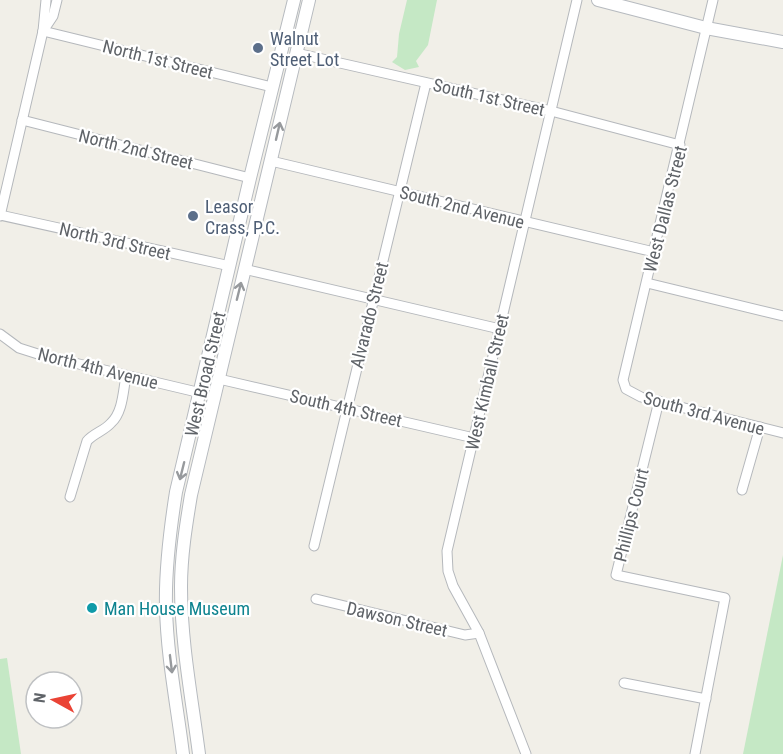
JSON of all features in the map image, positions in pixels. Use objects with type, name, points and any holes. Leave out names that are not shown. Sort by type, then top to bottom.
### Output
[{"type":"main road","name":"West Broad Street","points":[[183,750],[169,645],[166,595],[169,538],[175,501],[250,178],[294,0]]},
{"type":"main road","name":"West Broad Street","points":[[198,748],[184,639],[181,595],[187,518],[309,0]]},
{"type":"main road","points":[[598,0],[706,28],[783,42]]},
{"type":"main road","points":[[282,50],[296,53]]},
{"type":"main road","points":[[230,266],[244,269]]},
{"type":"main road","points":[[201,393],[214,397]]},
{"type":"main road","points":[[166,595],[181,595]]},
{"type":"main road","points":[[183,750],[198,748]]},
{"type":"street","points":[[0,216],[43,31],[46,0]]},
{"type":"street","points":[[43,31],[53,16],[57,0]]},
{"type":"street","name":"West Kimball Street","points":[[526,754],[480,633],[453,586],[448,571],[447,551],[577,0]]},
{"type":"street","name":"West Dallas Street","points":[[626,389],[624,374],[713,0]]},
{"type":"street","name":"North 1st Street","points":[[43,31],[272,87]]},
{"type":"street","name":"South 1st Street","points":[[296,53],[551,111],[680,145]]},
{"type":"street","name":"Alvarado Street","points":[[314,546],[426,83]]},
{"type":"street","name":"North 2nd Street","points":[[22,120],[250,178]]},
{"type":"street","name":"South 2nd Avenue","points":[[271,161],[654,252]]},
{"type":"street","name":"North 3rd Street","points":[[0,216],[230,266]]},
{"type":"street","points":[[244,269],[500,329]]},
{"type":"street","points":[[647,283],[783,316]]},
{"type":"street","name":"North 4th Avenue","points":[[0,334],[19,348],[201,393]]},
{"type":"street","points":[[70,497],[87,441],[93,434],[112,422],[120,409],[126,376]]},
{"type":"street","name":"South 4th Street","points":[[219,379],[474,438]]},
{"type":"street","name":"South 3rd Avenue","points":[[626,389],[633,394],[783,433]]},
{"type":"street","name":"Phillips Court","points":[[659,401],[616,575],[725,598],[694,754]]},
{"type":"street","points":[[742,490],[760,427]]},
{"type":"street","name":"Dawson Street","points":[[316,599],[465,634],[480,633]]},
{"type":"street","points":[[624,684],[706,699]]},
{"type":"green space","points":[[407,0],[437,0],[428,45],[416,61],[419,67],[405,70],[392,62],[397,57],[399,34]]},
{"type":"green space","points":[[783,555],[783,754],[743,754]]},
{"type":"green space","points":[[7,658],[21,754],[0,754],[0,659]]},
{"type":"place","name":"Walnut Street Lot","points":[[258,48]]},
{"type":"place","name":"Leasor Crass, P.C.","points":[[193,216]]},
{"type":"place","name":"Man House Museum","points":[[92,608]]}]
